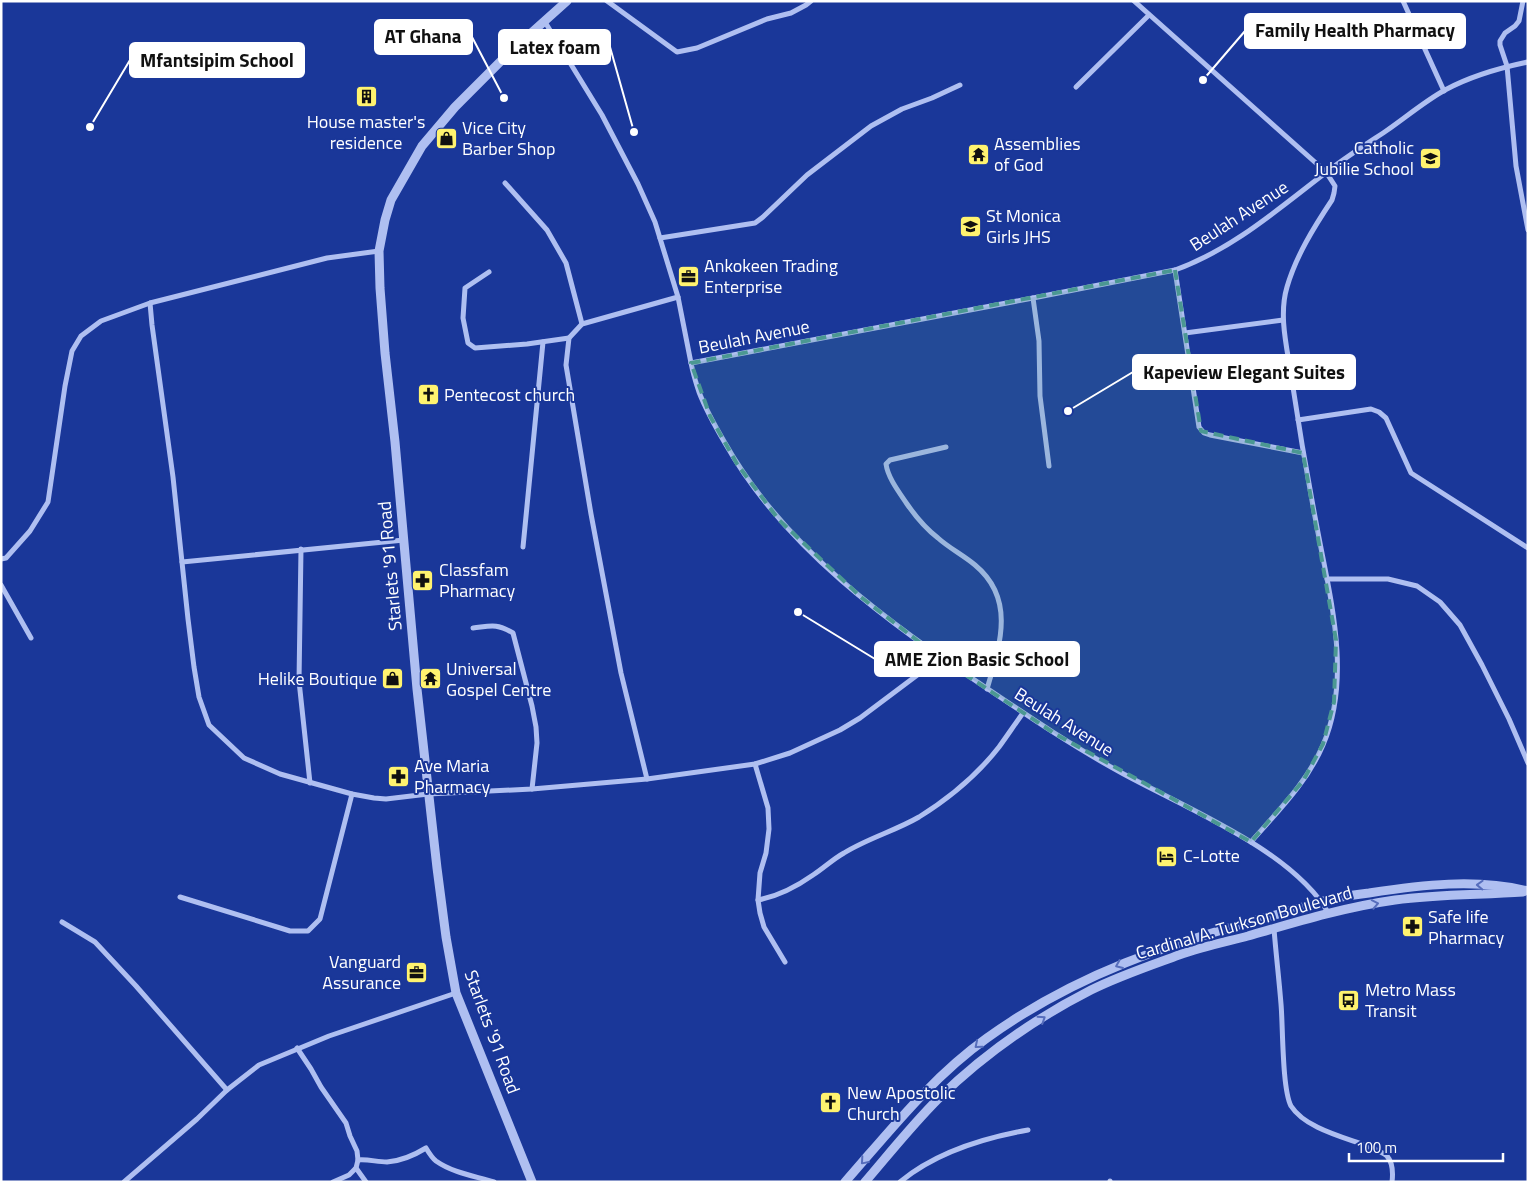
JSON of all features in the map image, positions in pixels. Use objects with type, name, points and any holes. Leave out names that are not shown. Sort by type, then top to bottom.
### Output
[{"type":"street","name":"Starlets '91 Road","points":[[532,1182],[456,993],[446,937],[428,794],[386,353],[379,251],[391,200],[422,146],[455,107],[509,53],[567,1]]},
{"type":"street","points":[[607,1],[677,52],[697,48],[767,20],[791,13],[811,1]]},
{"type":"street","points":[[1134,1],[1326,172],[1335,186],[1334,193],[1308,237],[1287,287],[1284,320],[1303,453],[1327,579],[1336,640],[1337,675],[1334,702],[1324,744],[1313,766],[1304,780],[1251,842]]},
{"type":"street","points":[[1403,1],[1444,91]]},
{"type":"street","points":[[1522,1],[1519,21],[1505,33],[1500,41],[1500,45],[1507,66],[1516,166],[1528,230]]},
{"type":"street","points":[[1076,87],[1149,15]]},
{"type":"street","points":[[545,22],[602,115],[638,184],[655,222],[678,297],[691,363]]},
{"type":"street","name":"Beulah Avenue","points":[[1329,914],[1322,901],[1300,878],[1251,842],[1120,773],[1057,735],[940,658],[862,598],[814,556],[779,520],[737,464],[699,393],[691,363],[1174,270],[1211,255],[1277,211],[1326,172],[1444,91],[1473,77],[1507,66],[1528,62]]},
{"type":"street","points":[[660,238],[755,223],[807,175],[872,126],[902,109],[960,85]]},
{"type":"street","points":[[505,184],[547,230],[566,263],[582,324]]},
{"type":"street","points":[[1,559],[6,558],[30,531],[48,502],[72,351],[82,336],[101,321],[150,302],[327,258],[379,251]]},
{"type":"street","points":[[1174,270],[1201,431],[1210,435],[1303,453]]},
{"type":"street","points":[[489,272],[465,288],[463,318],[468,343],[475,348],[527,344],[569,338]]},
{"type":"street","points":[[647,779],[621,673],[591,514],[566,365],[569,338],[582,324],[678,297]]},
{"type":"street","points":[[1034,298],[1040,396],[1049,466]]},
{"type":"street","points":[[150,302],[199,697],[209,725],[244,758],[280,774],[310,783],[352,794],[386,799],[428,794],[532,789],[647,779],[755,764],[790,753],[840,730],[860,718],[940,658]]},
{"type":"street","points":[[1184,333],[1284,320]]},
{"type":"street","points":[[523,547],[544,342]]},
{"type":"street","points":[[1298,420],[1370,409],[1379,412],[1386,418],[1411,473],[1528,548]]},
{"type":"street","points":[[946,447],[890,460],[886,464],[900,493],[920,522],[938,538],[975,565],[989,579],[997,592],[1001,632],[998,652],[988,689]]},
{"type":"street","points":[[182,562],[404,540]]},
{"type":"street","points":[[301,549],[299,681],[310,783]]},
{"type":"street","points":[[1327,579],[1388,579],[1417,586],[1440,602],[1460,625],[1482,665],[1528,763]]},
{"type":"street","points":[[1,585],[30,638]]},
{"type":"street","points":[[473,628],[493,625],[502,627],[513,634],[536,726],[537,743],[532,789]]},
{"type":"street","points":[[758,900],[770,898],[791,889],[858,844],[898,828],[919,817],[939,803],[982,766],[998,748],[1023,713]]},
{"type":"street","points":[[755,764],[768,808],[769,829],[766,853],[760,873],[758,900],[760,913],[764,927],[786,962]]},
{"type":"street","points":[[180,897],[290,931],[308,931],[320,919],[352,794]]},
{"type":"street","name":"Cardinal A. Turkson Boulevard","points":[[845,1182],[927,1090],[986,1039],[1062,991],[1118,965],[1170,945],[1322,901],[1397,888],[1437,884],[1511,887],[1528,892]]},
{"type":"street","name":"Cardinal A. Turkson Boulevard","points":[[865,1182],[937,1100],[976,1066],[1015,1036],[1052,1012],[1092,990],[1135,971],[1182,954],[1329,914],[1393,900],[1424,896],[1528,892]]},
{"type":"street","points":[[62,922],[95,942],[227,1090]]},
{"type":"street","points":[[1274,929],[1286,1086],[1291,1105],[1309,1123],[1387,1156],[1392,1165],[1392,1182]]},
{"type":"street","points":[[124,1182],[227,1090],[259,1065],[329,1036],[456,993]]},
{"type":"street","points":[[297,1048],[312,1069],[321,1087],[346,1122],[357,1151],[358,1160],[356,1168],[349,1175],[333,1182]]},
{"type":"street","points":[[900,1182],[926,1164],[968,1144],[1028,1130]]},
{"type":"street","points":[[358,1160],[399,1161],[426,1148],[435,1160],[444,1166],[494,1182]]},
{"type":"street","points":[[356,1168],[366,1182]]},
{"type":"highlighted area","points":[[1175,270],[1201,431],[1303,453],[1336,640],[1334,702],[1323,744],[1303,781],[1251,842],[1057,735],[940,658],[862,598],[779,520],[737,464],[710,416],[691,363]]},
{"type":"place","name":"Family Health Pharmacy","points":[[1203,80]]},
{"type":"place","name":"House master's residence","points":[[366,97]]},
{"type":"place","name":"AT Ghana","points":[[504,98]]},
{"type":"place","name":"Mfantsipim School","points":[[90,127]]},
{"type":"place","name":"Latex foam","points":[[634,132]]},
{"type":"place","name":"Vice City Barber Shop","points":[[446,138]]},
{"type":"place","name":"Assemblies of God","points":[[978,154]]},
{"type":"place","name":"Catholic Jubilie School","points":[[1430,158]]},
{"type":"place","name":"St Monica Girls JHS","points":[[970,226]]},
{"type":"place","name":"Ankokeen Trading Enterprise","points":[[688,276]]},
{"type":"place","name":"Pentecost church","points":[[428,395]]},
{"type":"place","name":"Kapeview Elegant Suites","points":[[1068,411]]},
{"type":"place","name":"Classfam Pharmacy","points":[[423,580]]},
{"type":"place","name":"AME Zion Basic School","points":[[798,612]]},
{"type":"place","name":"Helike Boutique","points":[[393,679]]},
{"type":"place","name":"Universal Gospel Centre","points":[[430,679]]},
{"type":"place","name":"Ave Maria Pharmacy","points":[[398,776]]},
{"type":"place","name":"C-Lotte","points":[[1167,856]]},
{"type":"place","name":"Safe life Pharmacy","points":[[1412,927]]},
{"type":"place","name":"Vanguard Assurance","points":[[417,972]]},
{"type":"place","name":"Metro Mass Transit","points":[[1349,1000]]},
{"type":"place","name":"New Apostolic Church","points":[[831,1103]]}]
